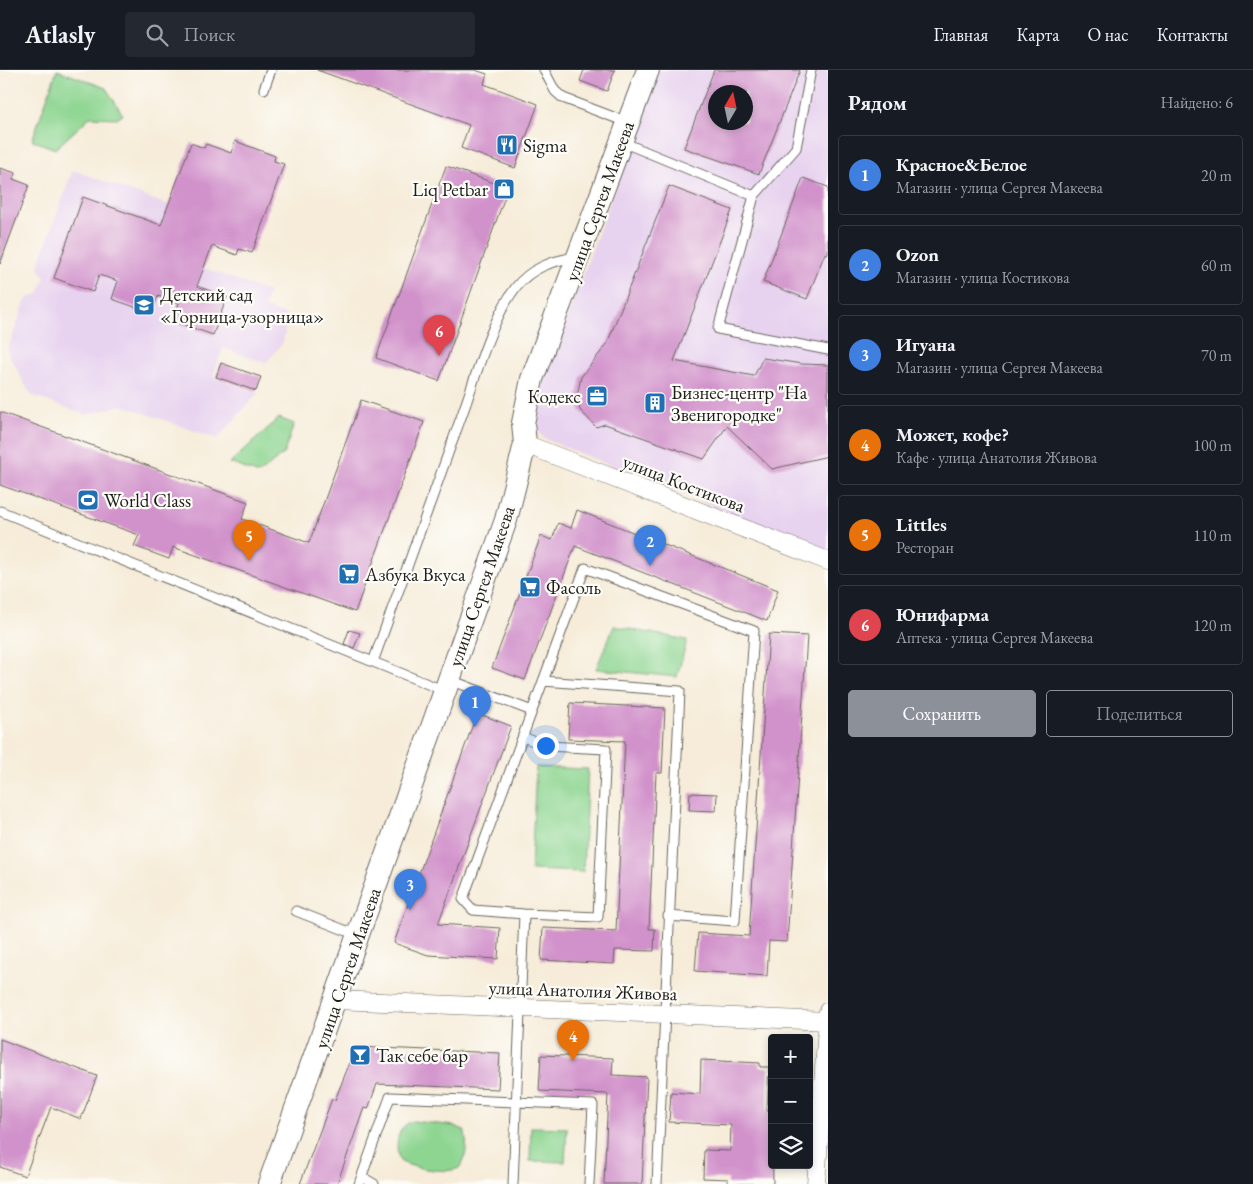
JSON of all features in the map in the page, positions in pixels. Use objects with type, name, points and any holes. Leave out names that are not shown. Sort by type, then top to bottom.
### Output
[{"type":"street","name":"улица Сергея Макеева","points":[[269,1184],[506,520],[525,444],[523,423],[532,379],[580,257],[648,70]]},
{"type":"street","name":"улица Костикова","points":[[525,444],[828,561]]},
{"type":"street","name":"улица Анатолия Живова","points":[[336,1000],[520,1009],[828,1018]]},
{"type":"street","points":[[816,1184],[828,1018]]},
{"type":"lane","points":[[264,89],[271,70]]},
{"type":"lane","points":[[544,70],[555,91],[566,100],[625,132],[754,196]]},
{"type":"lane","points":[[811,70],[796,148],[754,196],[718,329],[828,350]]},
{"type":"lane","points":[[373,662],[507,300],[526,277],[538,268],[558,260],[580,257]]},
{"type":"lane","points":[[0,511],[373,662],[532,710]]},
{"type":"lane","points":[[522,737],[546,746],[606,749],[598,917],[473,910],[463,899],[522,737],[585,568],[754,631],[735,921],[668,916]]},
{"type":"lane","points":[[543,682],[680,691],[663,1014],[657,1184]]},
{"type":"lane","points":[[296,912],[358,936]]},
{"type":"lane","points":[[512,1184],[518,1101],[524,914]]},
{"type":"lane","points":[[374,1184],[360,1181],[390,1097],[593,1105],[589,1184]]},
{"type":"shaded area","points":[[659,70],[828,70],[828,552],[552,442],[544,438],[537,430],[534,420],[538,396]]},
{"type":"shaded area","name":"Детский сад «Горница-узорница»","points":[[73,170],[168,205],[159,230],[208,256],[204,268],[269,292],[264,307],[288,316],[283,342],[266,363],[223,348],[213,377],[258,393],[217,439],[122,405],[86,415],[31,395],[7,351],[25,302],[30,297],[39,294],[45,277],[40,270],[39,263]]},
{"type":"green space","points":[[57,70],[106,88],[123,115],[118,118],[90,117],[55,149],[32,140]]},
{"type":"green space","points":[[279,418],[294,424],[284,453],[259,474],[230,463]]},
{"type":"green space","points":[[614,626],[687,640],[677,677],[596,669]]},
{"type":"green space","points":[[536,767],[588,769],[583,872],[531,870]]},
{"type":"green space","points":[[414,1121],[454,1126],[464,1130],[466,1150],[464,1160],[459,1168],[454,1170],[429,1169],[412,1166],[400,1161],[397,1149],[398,1136],[404,1126]]},
{"type":"green space","points":[[531,1127],[567,1128],[565,1162],[530,1161]]},
{"type":"building","points":[[317,70],[475,70],[487,74],[484,84],[538,104],[515,168],[461,148],[469,125]]},
{"type":"building","points":[[584,70],[615,70],[607,91],[580,81]]},
{"type":"building","points":[[714,70],[800,70],[759,174],[684,148],[708,86],[708,130],[753,130],[753,85],[708,85]]},
{"type":"building","points":[[235,141],[275,156],[274,161],[284,164],[252,253],[239,249],[237,255],[212,246],[197,286],[227,297],[213,335],[173,321],[179,303],[158,296],[152,313],[112,299],[118,281],[99,275],[93,292],[54,278],[83,197],[161,225],[191,143],[204,148],[206,144],[231,153]]},
{"type":"building","points":[[446,166],[508,188],[439,381],[376,358]]},
{"type":"building","points":[[0,168],[16,173],[13,179],[29,185],[0,264]]},
{"type":"building","points":[[803,178],[828,187],[828,254],[825,253],[807,299],[763,282]]},
{"type":"building","points":[[669,186],[732,210],[674,361],[754,376],[763,358],[802,364],[828,365],[828,456],[772,469],[727,426],[704,459],[605,424],[596,427],[580,410],[577,396],[581,377],[607,344]]},
{"type":"building","points":[[221,363],[261,377],[256,391],[216,377]]},
{"type":"building","points":[[361,400],[424,422],[355,612],[173,547],[169,559],[134,546],[139,535],[0,485],[0,412],[248,502],[242,519],[309,543]]},
{"type":"building","points":[[577,510],[778,590],[767,621],[575,546],[525,680],[492,668],[541,536],[552,540],[558,523],[571,528]]},
{"type":"building","points":[[349,630],[360,633],[354,648],[344,644]]},
{"type":"building","points":[[769,634],[807,636],[787,942],[769,941],[767,976],[695,971],[698,933],[749,936]]},
{"type":"building","points":[[570,703],[665,708],[662,773],[656,773],[649,929],[655,929],[654,951],[615,950],[614,964],[541,960],[543,928],[616,931],[625,741],[568,739]]},
{"type":"building","points":[[477,713],[511,726],[438,924],[500,928],[498,959],[428,955],[394,943]]},
{"type":"building","points":[[690,793],[717,794],[716,811],[689,810]]},
{"type":"building","points":[[0,1039],[97,1076],[81,1119],[51,1107],[25,1176],[0,1167]]},
{"type":"building","points":[[356,1047],[500,1053],[498,1089],[377,1084],[368,1109],[364,1108],[337,1184],[300,1184],[332,1099],[335,1100]]},
{"type":"building","points":[[541,1055],[613,1058],[612,1075],[647,1077],[642,1184],[604,1184],[608,1094],[539,1091]]},
{"type":"building","points":[[701,1060],[760,1063],[760,1067],[768,1067],[768,1169],[773,1169],[773,1184],[728,1184],[728,1179],[703,1178],[704,1150],[730,1151],[731,1125],[669,1122],[671,1092],[700,1094]]},
{"type":"place","name":"Sigma","points":[[507,145]]},
{"type":"place","name":"Liq Petbar","points":[[504,189]]},
{"type":"place","name":"Детский сад «Горница-узорница»","points":[[144,305]]},
{"type":"place","name":"Юнифарма","points":[[439,356]]},
{"type":"place","name":"Кодекс","points":[[597,396]]},
{"type":"place","name":"Бизнес-центр \"На Звенигородке\"","points":[[655,403]]},
{"type":"place","name":"World Class","points":[[88,500]]},
{"type":"place","name":"Littles","points":[[249,561]]},
{"type":"place","name":"Ozon","points":[[650,566]]},
{"type":"place","name":"Азбука Вкуса","points":[[349,574]]},
{"type":"place","name":"Фасоль","points":[[530,587]]},
{"type":"place","name":"Красное&Белое","points":[[475,727]]},
{"type":"place","name":"Игуана","points":[[410,910]]},
{"type":"place","name":"Так себе бар","points":[[360,1055]]},
{"type":"place","name":"Может, кофе?","points":[[573,1061]]}]
